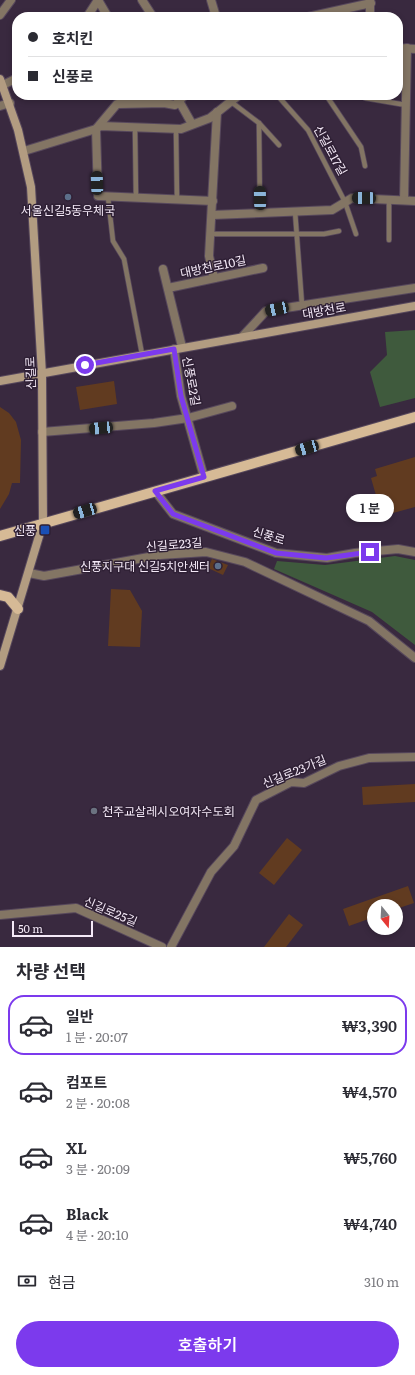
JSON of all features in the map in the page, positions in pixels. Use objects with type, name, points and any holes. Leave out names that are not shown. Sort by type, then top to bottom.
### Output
[{"type":"main road","name":"신길로","points":[[0,666],[43,523],[42,374],[31,187],[24,151],[10,103],[1,82]]},
{"type":"main road","name":"대방천로","points":[[0,381],[142,354],[415,306]]},
{"type":"main road","points":[[0,536],[415,417]]},
{"type":"main road","points":[[0,595],[8,596],[18,609]]},
{"type":"street","points":[[0,15],[11,0]]},
{"type":"street","points":[[90,12],[98,0],[105,12]]},
{"type":"street","points":[[142,0],[150,12]]},
{"type":"street","points":[[211,0],[215,12]]},
{"type":"street","points":[[328,12],[371,1],[370,12]]},
{"type":"street","points":[[404,200],[406,105],[411,49]]},
{"type":"street","points":[[1,82],[12,79]]},
{"type":"street","points":[[180,100],[175,105],[164,103],[117,104],[96,129],[98,196],[213,201]]},
{"type":"street","points":[[183,100],[192,124]]},
{"type":"street","points":[[24,151],[96,129],[100,126],[181,129],[210,118],[230,101]]},
{"type":"street","points":[[0,106],[10,103]]},
{"type":"street","points":[[214,278],[209,256],[218,112]]},
{"type":"street","points":[[212,215],[332,210],[352,198],[415,201]]},
{"type":"street","name":"대방천로10길","points":[[168,288],[263,268]]},
{"type":"street","name":"대방천로10길","points":[[163,269],[168,288],[178,348]]},
{"type":"street","points":[[242,337],[266,311],[302,304],[415,288]]},
{"type":"street","name":"신풍로2길","points":[[178,348],[181,396],[204,477]]},
{"type":"street","name":"신풍로2길","points":[[42,432],[154,423],[188,418],[232,406]]},
{"type":"street","name":"신풍로","points":[[155,491],[173,514],[276,553],[326,558],[355,553],[398,549],[415,552]]},
{"type":"street","name":"신길로23길","points":[[29,573],[44,576],[160,555],[206,552],[245,562],[369,621],[415,658]]},
{"type":"street","name":"신길로23가길","points":[[172,947],[210,872],[234,846],[256,800],[291,782],[304,783],[340,766],[369,758],[415,757]]},
{"type":"street","name":"신길로25길","points":[[0,915],[76,908],[162,947]]},
{"type":"lane","name":"신길로17길","points":[[281,100],[308,130],[345,202],[356,234]]},
{"type":"lane","name":"신길로17길","points":[[329,100],[361,147],[365,166]]},
{"type":"lane","points":[[377,100],[406,105]]},
{"type":"lane","points":[[230,101],[259,124],[279,145]]},
{"type":"lane","points":[[259,124],[260,213]]},
{"type":"lane","points":[[135,128],[136,198]]},
{"type":"lane","points":[[176,129],[177,199]]},
{"type":"lane","points":[[108,197],[112,241],[124,259],[142,354]]},
{"type":"lane","points":[[389,199],[389,240]]},
{"type":"lane","name":"대방천로","points":[[295,211],[302,304]]},
{"type":"lane","points":[[211,234],[324,234],[339,231]]},
{"type":"green space","points":[[415,330],[415,398],[380,407],[370,372],[387,355],[385,332]]},
{"type":"green space","points":[[395,556],[415,560],[415,645],[372,612],[274,569],[277,561],[325,565]]},
{"type":"building","points":[[114,381],[117,404],[80,410],[76,387]]},
{"type":"building","points":[[0,407],[9,413],[16,422],[21,440],[20,483],[12,483],[9,494],[0,509]]},
{"type":"building","points":[[415,457],[415,507],[382,516],[371,478],[377,476],[375,469]]},
{"type":"building","name":"신풍지구대 신길5치안센터","points":[[212,559],[228,565],[223,575],[208,568]]},
{"type":"building","points":[[111,589],[130,590],[142,611],[140,647],[108,646]]},
{"type":"building","points":[[415,784],[415,802],[363,805],[362,787]]},
{"type":"building","points":[[287,838],[302,850],[274,885],[259,873]]},
{"type":"building","points":[[408,886],[414,903],[403,907],[403,899],[371,899]]},
{"type":"building","points":[[367,901],[367,920],[349,926],[343,909]]},
{"type":"building","points":[[289,914],[303,925],[286,947],[264,947]]},
{"type":"place","name":"서울신길5동우체국","points":[[68,197]]},
{"type":"place","name":"신풍","points":[[45,530]]},
{"type":"place","name":"신풍지구대 신길5치안센터","points":[[218,566]]},
{"type":"place","name":"천주교살레시오여자수도회","points":[[94,811]]},
{"type":"route","points":[[85,365],[174,349],[181,396],[204,477],[155,491],[173,514],[276,553],[326,558],[370,552]]}]
